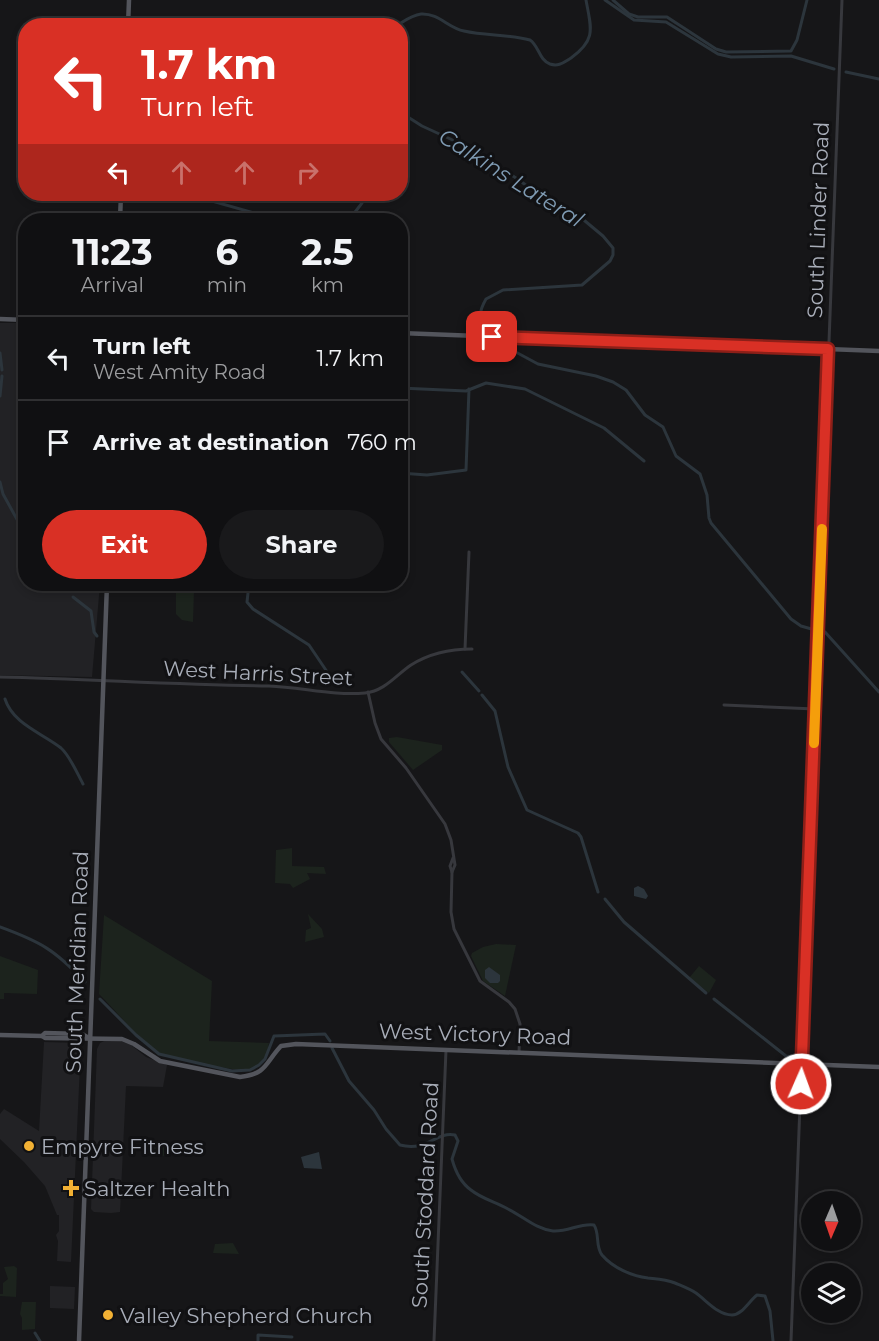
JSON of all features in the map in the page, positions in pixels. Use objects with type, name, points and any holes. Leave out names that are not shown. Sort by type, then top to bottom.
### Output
[{"type":"main road","points":[[128,18],[129,0]]},
{"type":"main road","points":[[0,320],[18,320]]},
{"type":"main road","points":[[408,333],[879,351]]},
{"type":"main road","name":"South Meridian Road","points":[[79,1341],[107,591]]},
{"type":"main road","name":"West Victory Road","points":[[0,1035],[82,1034],[89,1037],[122,1039],[160,1061],[240,1077],[253,1075],[263,1070],[279,1049],[288,1044],[879,1067]]},
{"type":"street","name":"South Linder Road","points":[[791,1341],[842,0]]},
{"type":"street","points":[[465,649],[469,552]]},
{"type":"street","name":"West Harris Street","points":[[0,677],[104,679],[286,687],[315,692],[368,692],[387,685],[410,666],[426,657],[440,652],[472,649]]},
{"type":"street","points":[[368,692],[378,733],[406,768],[442,820],[451,840],[453,858],[450,866],[452,872],[451,912],[454,929],[480,981],[515,1009],[520,1024],[519,1053]]},
{"type":"street","points":[[724,705],[815,709]]},
{"type":"street","name":"South Stoddard Road","points":[[434,1341],[446,1050]]},
{"type":"shaded area","points":[[0,323],[18,323],[18,591],[99,591],[92,677],[0,675]]},
{"type":"shaded area","points":[[176,591],[194,591],[193,622],[182,620],[176,614]]},
{"type":"shaded area","points":[[397,737],[442,745],[442,750],[413,770],[389,742],[389,738]]},
{"type":"shaded area","points":[[292,848],[292,866],[324,867],[326,874],[307,873],[310,879],[293,888],[290,884],[275,883],[276,850]]},
{"type":"shaded area","points":[[638,886],[644,889],[648,896],[646,899],[634,896],[634,888]]},
{"type":"shaded area","points":[[308,914],[322,929],[324,937],[305,942],[306,930],[311,928]]},
{"type":"shaded area","points":[[104,915],[212,981],[209,1041],[269,1043],[261,1063],[248,1070],[242,1070],[174,1057],[158,1052],[127,1025],[99,994]]},
{"type":"shaded area","points":[[496,944],[516,945],[505,996],[483,981],[471,956],[483,947]]},
{"type":"shaded area","points":[[0,956],[38,970],[37,994],[4,993],[4,999],[0,999]]},
{"type":"shaded area","points":[[699,966],[716,980],[709,993],[689,978]]},
{"type":"shaded area","points":[[489,967],[500,975],[498,983],[490,983],[485,978],[485,970]]},
{"type":"shaded area","points":[[106,1040],[121,1041],[131,1045],[146,1057],[167,1065],[163,1087],[126,1086],[120,1212],[111,1213],[94,1212],[91,1209],[97,1049],[100,1043]]},
{"type":"shaded area","points":[[44,1042],[81,1043],[71,1262],[57,1261],[56,1235],[59,1231],[59,1215],[57,1215],[45,1186],[0,1139],[0,1114],[4,1109],[39,1131]]},
{"type":"shaded area","points":[[152,1141],[165,1142],[165,1156],[153,1155]]},
{"type":"shaded area","points":[[319,1152],[322,1169],[304,1168],[301,1157]]},
{"type":"shaded area","points":[[233,1243],[239,1254],[213,1253],[215,1244]]},
{"type":"shaded area","points":[[4,1267],[17,1268],[16,1297],[0,1296],[3,1294],[3,1283],[8,1279]]},
{"type":"shaded area","points":[[50,1286],[75,1287],[74,1309],[50,1308]]},
{"type":"shaded area","points":[[22,1302],[36,1302],[35,1329],[22,1330],[20,1314]]},
{"type":"waterway","name":"Calkins Lateral","points":[[408,18],[427,14],[464,31],[530,40],[546,62],[556,65],[571,58],[588,39],[590,26],[586,0]]},
{"type":"waterway","name":"Calkins Lateral","points":[[605,0],[634,20],[666,22],[718,54],[731,57],[791,56],[834,69]]},
{"type":"waterway","name":"Calkins Lateral","points":[[613,0],[629,14],[638,17],[667,17],[716,49],[726,52],[791,51],[797,40],[807,0]]},
{"type":"waterway","points":[[846,72],[879,79]]},
{"type":"waterway","name":"Calkins Lateral","points":[[408,117],[470,148],[547,201],[579,216],[603,236],[613,248],[610,261],[582,285],[503,290],[486,299],[480,316],[489,332]]},
{"type":"waterway","points":[[212,201],[254,213]]},
{"type":"waterway","points":[[354,213],[362,201]]},
{"type":"waterway","name":"Calkins Lateral","points":[[499,343],[538,364],[596,376],[626,390],[645,415],[663,427],[676,456],[700,474],[707,495],[711,523],[791,619],[801,626],[815,630]]},
{"type":"waterway","points":[[0,353],[2,370]]},
{"type":"waterway","points":[[0,396],[2,376]]},
{"type":"waterway","points":[[408,388],[466,391],[486,383],[525,389],[604,428],[644,461]]},
{"type":"waterway","points":[[408,474],[427,475],[466,470],[469,389]]},
{"type":"waterway","points":[[0,482],[3,494],[18,521]]},
{"type":"waterway","points":[[248,591],[247,602],[253,609],[309,645],[336,685]]},
{"type":"waterway","points":[[73,597],[91,611],[94,632],[97,636]]},
{"type":"waterway","name":"Calkins Lateral","points":[[821,631],[825,632],[879,692]]},
{"type":"waterway","points":[[462,672],[479,691]]},
{"type":"waterway","points":[[482,695],[495,711],[508,767],[527,810],[578,833],[598,892]]},
{"type":"waterway","points":[[5,699],[9,708],[21,722],[64,751],[83,784]]},
{"type":"waterway","points":[[605,899],[624,922],[706,993]]},
{"type":"waterway","points":[[0,927],[47,948],[85,982]]},
{"type":"waterway","points":[[100,999],[159,1054],[232,1071],[250,1070],[259,1065],[265,1059],[274,1036],[325,1034],[330,1041]]},
{"type":"waterway","points":[[714,999],[786,1056],[797,1057]]},
{"type":"waterway","points":[[332,1048],[349,1081],[400,1145],[418,1146],[442,1136],[455,1135],[458,1141],[452,1159],[453,1163],[461,1180],[475,1193],[547,1230],[558,1231],[594,1225],[600,1251],[612,1264],[623,1271],[668,1281],[686,1288],[722,1313],[736,1314],[757,1295],[765,1296],[770,1311],[773,1341]]},
{"type":"waterway","points":[[35,1333],[40,1341]]},
{"type":"waterway","points":[[258,1341],[258,1335],[292,1337]]},
{"type":"slow traffic","points":[[814,743],[822,529]]},
{"type":"place","name":"Empyre Fitness","points":[[29,1146]]},
{"type":"place","name":"Saltzer Health","points":[[71,1188]]},
{"type":"place","name":"Valley Shepherd Church","points":[[108,1315]]},
{"type":"route","points":[[492,337],[828,349],[801,1084]]}]
